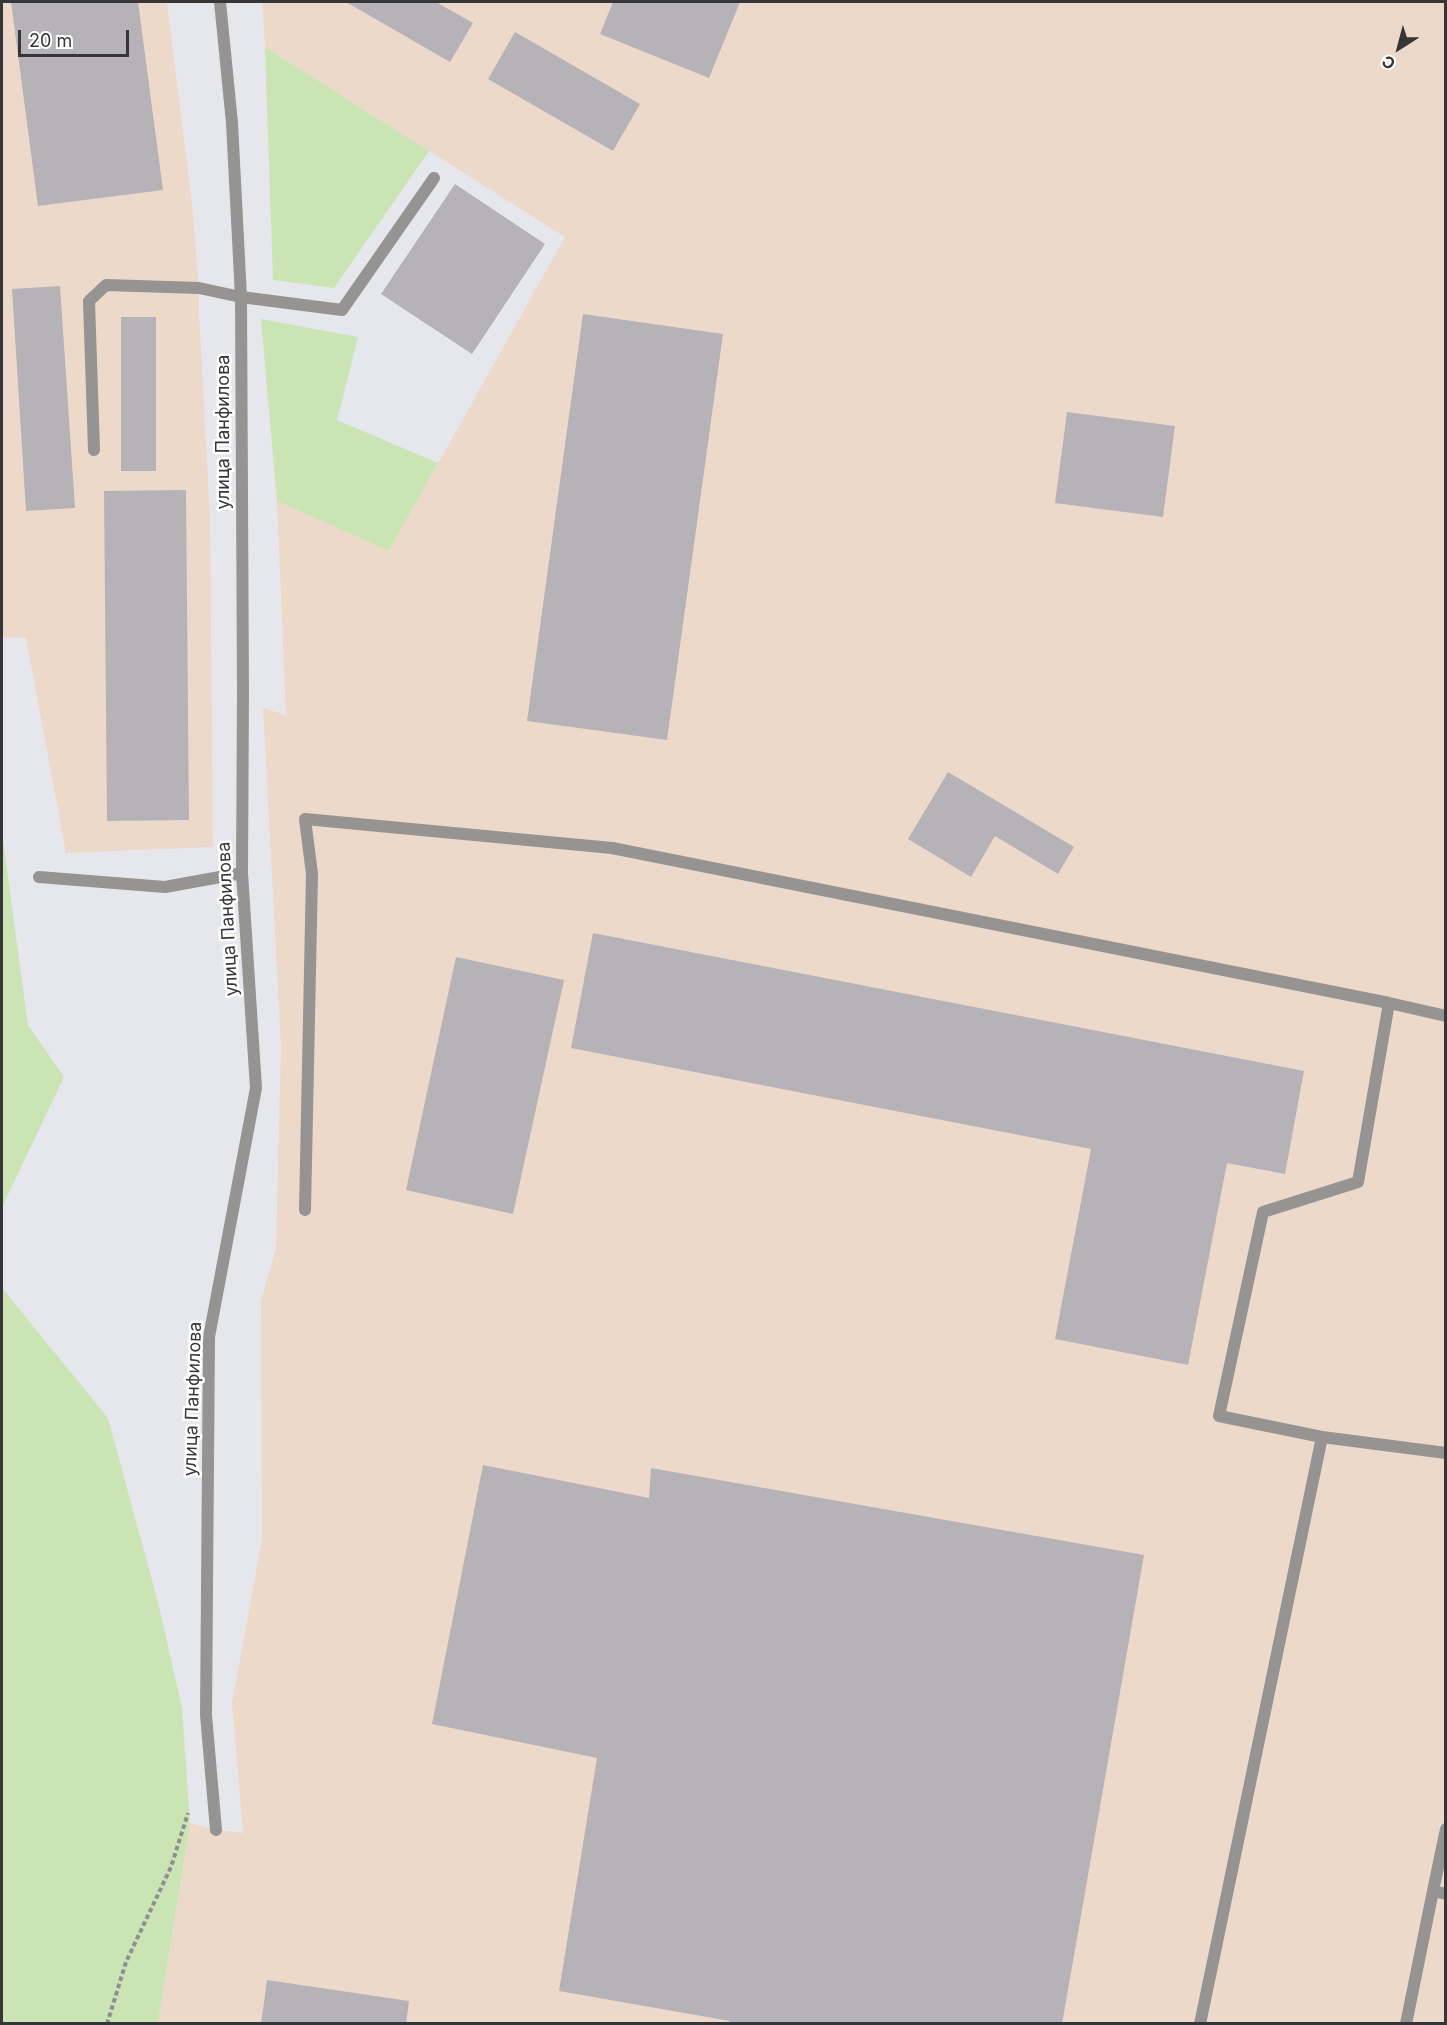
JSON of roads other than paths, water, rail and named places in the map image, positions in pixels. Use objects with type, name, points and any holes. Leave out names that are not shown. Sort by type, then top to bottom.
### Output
[{"type":"street","name":"улица Панфилова","points":[[216,1830],[206,1715],[209,1337],[256,1088],[242,873],[241,297],[232,123],[220,2]]},
{"type":"street","points":[[94,450],[89,301],[106,285],[200,288],[241,297],[342,310],[434,178]]},
{"type":"street","points":[[305,1210],[312,874],[305,819],[612,848],[1446,1016]]},
{"type":"street","points":[[39,877],[165,887],[242,873]]},
{"type":"street","points":[[1389,1004],[1358,1182],[1263,1212],[1219,1416],[1322,1437],[1446,1454]]},
{"type":"street","points":[[1200,2024],[1322,1437]]},
{"type":"street","points":[[1406,2024],[1439,1893],[1446,1830]]}]
